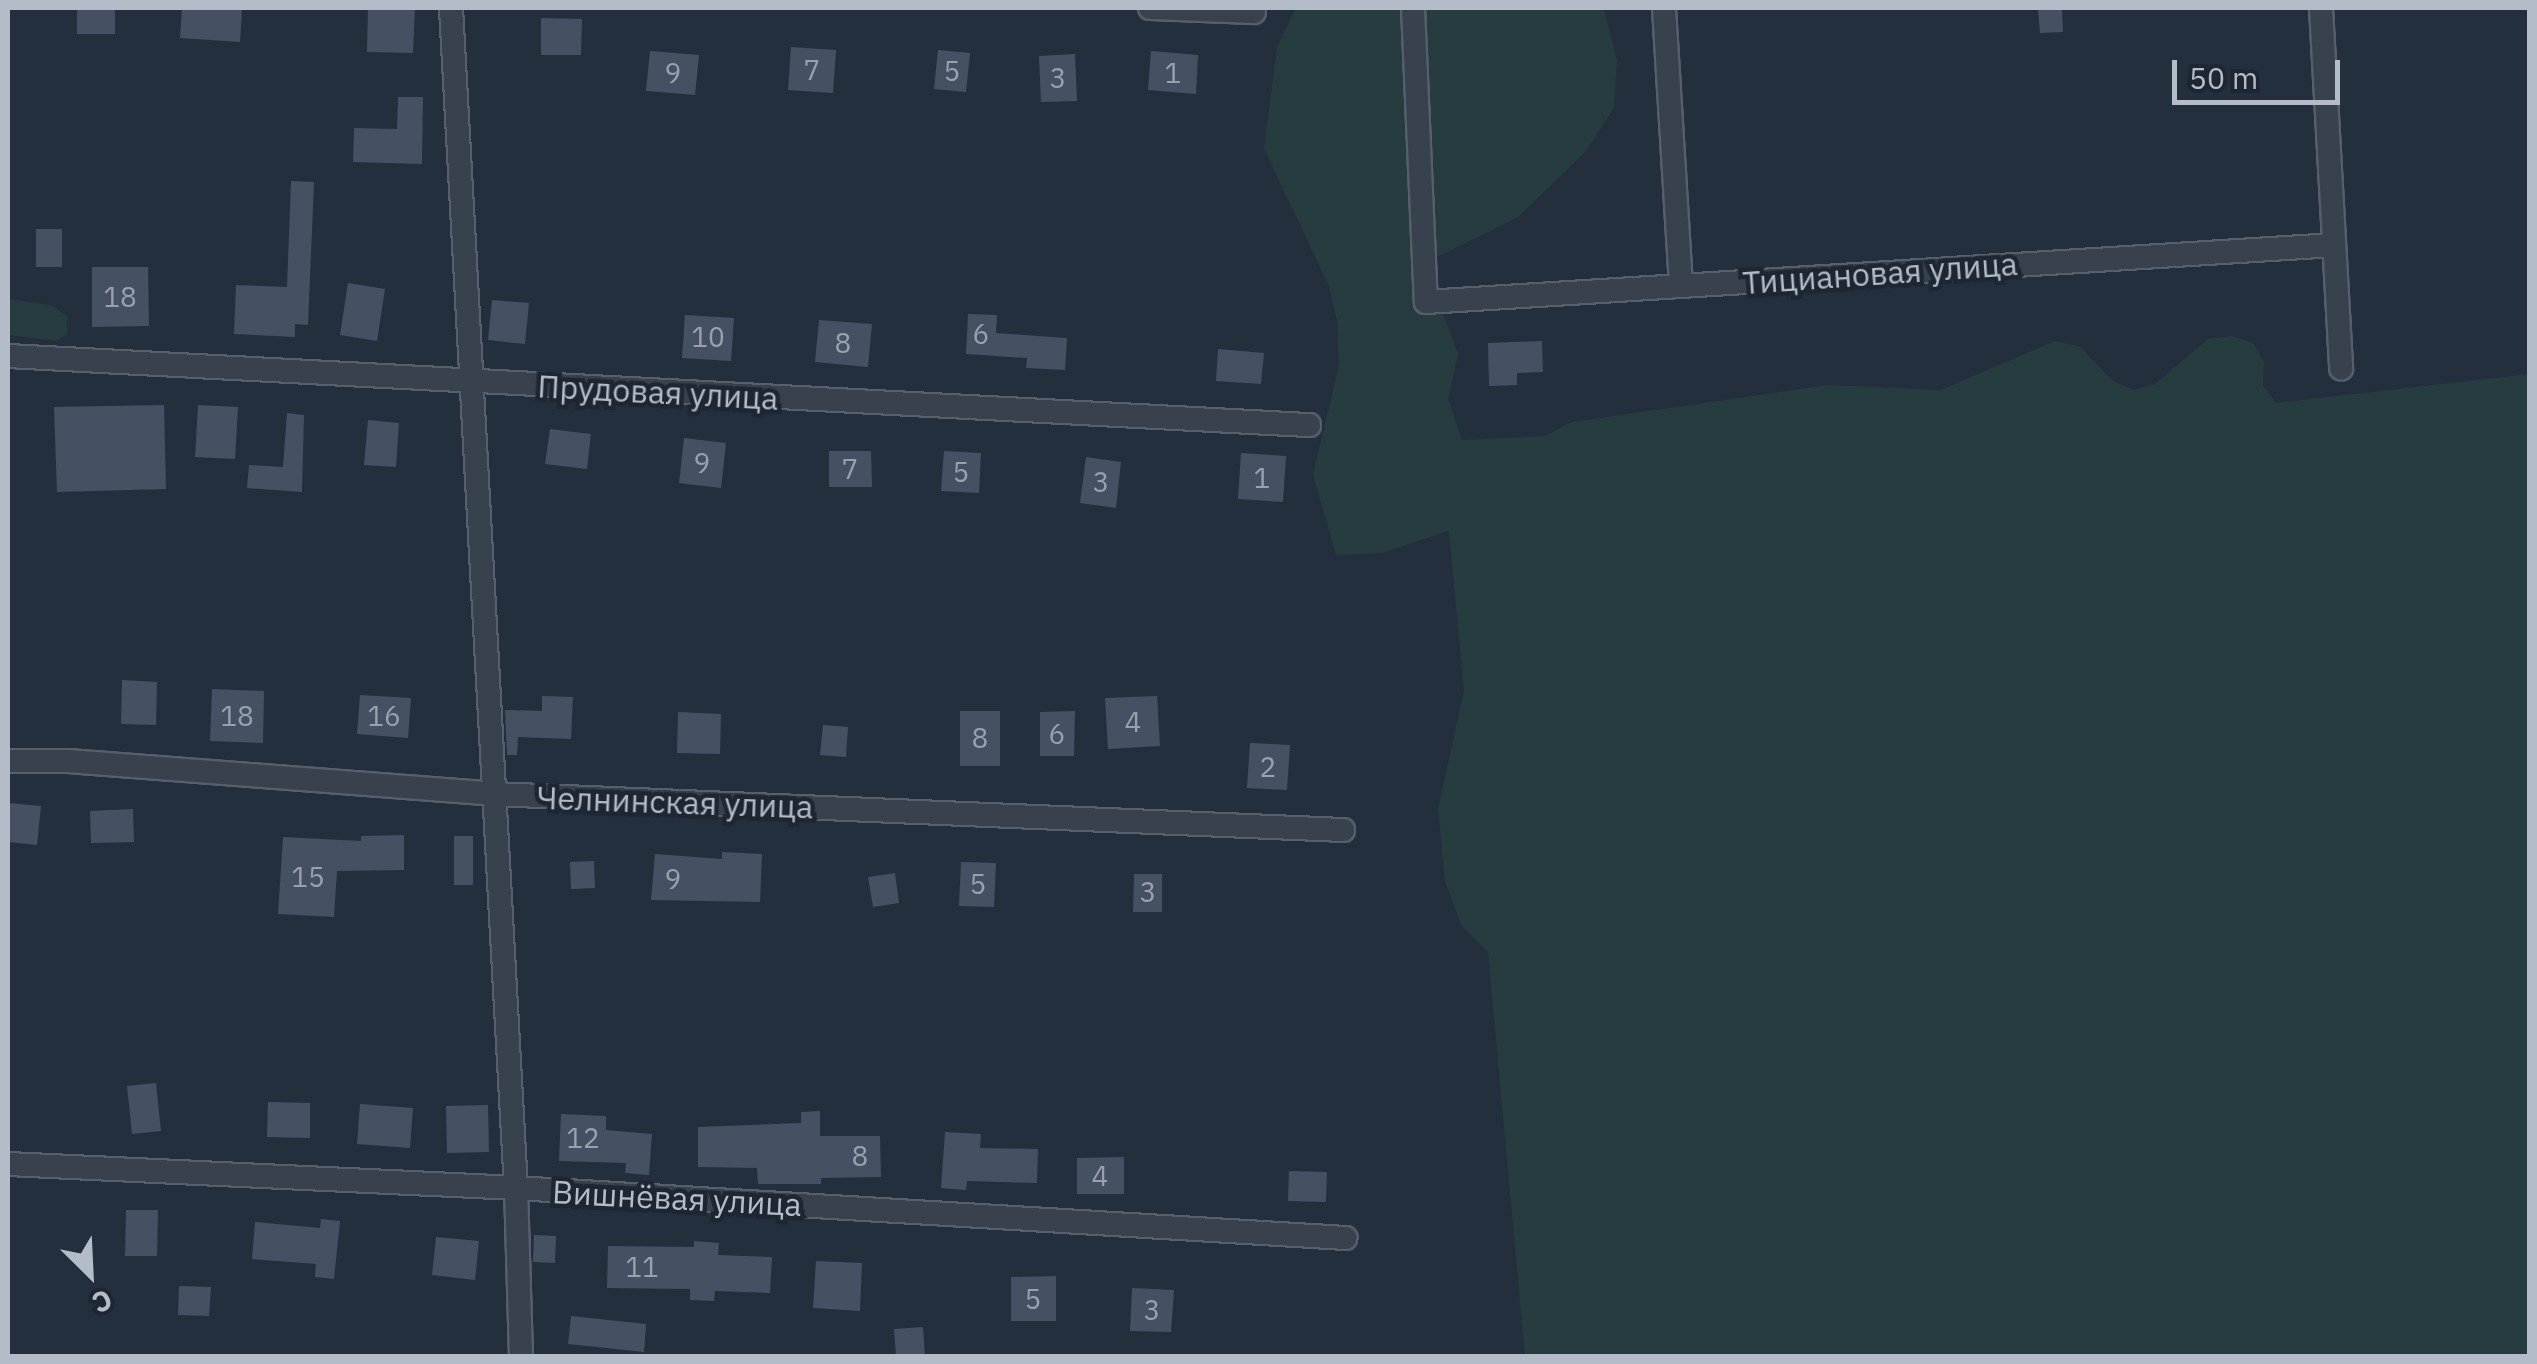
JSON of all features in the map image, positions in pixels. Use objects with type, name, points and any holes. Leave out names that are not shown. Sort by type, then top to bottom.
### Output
[{"type":"street","points":[[452,8],[522,1356]]},
{"type":"street","points":[[1150,8],[1254,12]]},
{"type":"street","name":"Тициановая улица","points":[[1414,8],[1426,302],[2334,244]]},
{"type":"street","points":[[1664,8],[1681,285]]},
{"type":"street","points":[[2321,8],[2341,368]]},
{"type":"street","name":"Прудовая улица","points":[[8,356],[1308,425]]},
{"type":"street","name":"Челнинская улица","points":[[8,761],[68,761],[494,794],[1343,830]]},
{"type":"street","name":"Вишнёвая улица","points":[[8,1164],[516,1188],[1345,1238]]},
{"type":"green space","points":[[1296,8],[1604,8],[1617,61],[1614,108],[1586,151],[1518,217],[1433,259],[1432,283],[1458,354],[1448,399],[1462,440],[1545,436],[1572,422],[1828,385],[1941,390],[2055,341],[2079,346],[2113,381],[2134,390],[2155,384],[2208,339],[2231,336],[2253,343],[2264,362],[2263,385],[2276,403],[2529,374],[2529,1356],[1525,1356],[1488,952],[1461,925],[1445,881],[1438,809],[1464,691],[1449,531],[1382,553],[1336,555],[1313,474],[1339,365],[1337,320],[1329,286],[1264,149],[1277,47]]},
{"type":"green space","points":[[8,299],[51,305],[67,316],[67,334],[56,341],[8,335]]},
{"type":"building","points":[[77,8],[115,8],[115,34],[77,34]]},
{"type":"building","points":[[182,8],[242,8],[240,42],[180,38]]},
{"type":"building","points":[[368,8],[415,8],[413,53],[367,52]]},
{"type":"building","points":[[2038,8],[2062,8],[2063,32],[2040,33]]},
{"type":"building","points":[[541,18],[582,19],[581,55],[541,55]]},
{"type":"building","points":[[791,47],[836,50],[833,93],[788,90]]},
{"type":"building","points":[[938,50],[970,53],[966,92],[934,89]]},
{"type":"building","points":[[650,51],[699,55],[695,95],[646,91]]},
{"type":"building","points":[[1151,51],[1198,55],[1196,94],[1148,90]]},
{"type":"building","points":[[1075,54],[1077,101],[1041,102],[1039,56]]},
{"type":"building","points":[[398,97],[423,97],[422,164],[353,162],[354,128],[397,129]]},
{"type":"building","points":[[291,181],[314,182],[308,325],[295,324],[295,337],[234,334],[236,285],[287,287]]},
{"type":"building","points":[[36,229],[62,229],[62,267],[36,267]]},
{"type":"building","points":[[92,267],[148,267],[149,326],[92,327]]},
{"type":"building","points":[[348,283],[385,289],[377,341],[340,335]]},
{"type":"building","points":[[492,300],[529,303],[525,344],[488,340]]},
{"type":"building","points":[[968,314],[997,315],[996,333],[1067,338],[1065,370],[1026,368],[1027,358],[966,354]]},
{"type":"building","points":[[685,315],[734,318],[731,361],[682,358]]},
{"type":"building","points":[[819,320],[872,324],[868,367],[815,362]]},
{"type":"building","points":[[1542,341],[1543,372],[1517,373],[1517,385],[1489,386],[1488,343]]},
{"type":"building","points":[[1218,349],[1264,353],[1261,384],[1216,381]]},
{"type":"building","points":[[164,405],[166,489],[57,492],[54,407]]},
{"type":"building","points":[[198,405],[238,407],[235,459],[195,457]]},
{"type":"building","points":[[287,413],[304,415],[302,492],[247,488],[249,465],[283,467]]},
{"type":"building","points":[[368,420],[399,423],[396,467],[364,465]]},
{"type":"building","points":[[550,429],[591,434],[587,469],[545,464]]},
{"type":"building","points":[[684,438],[726,443],[721,488],[679,483]]},
{"type":"building","points":[[829,451],[871,451],[872,487],[829,487]]},
{"type":"building","points":[[944,451],[981,453],[979,493],[941,491]]},
{"type":"building","points":[[1241,453],[1286,456],[1283,502],[1238,499]]},
{"type":"building","points":[[1086,457],[1121,462],[1116,508],[1080,503]]},
{"type":"building","points":[[122,680],[157,682],[156,725],[121,724]]},
{"type":"building","points":[[212,689],[264,691],[263,743],[210,741]]},
{"type":"building","points":[[360,695],[411,698],[408,738],[357,734]]},
{"type":"building","points":[[542,696],[573,697],[571,739],[518,737],[517,755],[507,755],[505,710],[542,711]]},
{"type":"building","points":[[1157,696],[1160,746],[1108,749],[1105,698]]},
{"type":"building","points":[[960,711],[1000,711],[1000,766],[960,766]]},
{"type":"building","points":[[1075,711],[1074,756],[1040,756],[1040,712]]},
{"type":"building","points":[[678,712],[721,714],[720,754],[677,753]]},
{"type":"building","points":[[823,725],[848,727],[846,757],[820,755]]},
{"type":"building","points":[[1250,743],[1290,745],[1287,790],[1247,788]]},
{"type":"building","points":[[8,803],[41,806],[37,845],[8,842]]},
{"type":"building","points":[[133,809],[134,842],[91,843],[90,811]]},
{"type":"building","points":[[404,835],[404,870],[337,871],[334,917],[278,914],[283,837],[361,841],[361,836]]},
{"type":"building","points":[[454,836],[473,836],[473,885],[454,885]]},
{"type":"building","points":[[722,852],[762,854],[760,902],[651,900],[655,854],[722,859]]},
{"type":"building","points":[[594,861],[595,888],[571,889],[570,862]]},
{"type":"building","points":[[961,862],[996,863],[994,907],[959,906]]},
{"type":"building","points":[[895,873],[899,903],[873,907],[868,877]]},
{"type":"building","points":[[1134,874],[1162,874],[1162,912],[1133,912]]},
{"type":"building","points":[[156,1083],[161,1131],[132,1134],[127,1086]]},
{"type":"building","points":[[268,1102],[310,1103],[310,1138],[267,1137]]},
{"type":"building","points":[[360,1104],[413,1108],[410,1148],[357,1144]]},
{"type":"building","points":[[488,1105],[489,1152],[447,1153],[446,1106]]},
{"type":"building","points":[[820,1111],[820,1136],[880,1136],[881,1177],[821,1178],[821,1184],[758,1184],[757,1168],[698,1167],[698,1127],[801,1123],[801,1112]]},
{"type":"building","points":[[561,1114],[606,1116],[606,1130],[652,1134],[649,1175],[625,1173],[626,1163],[559,1161]]},
{"type":"building","points":[[945,1132],[981,1134],[980,1148],[1038,1149],[1037,1183],[967,1181],[966,1190],[941,1188]]},
{"type":"building","points":[[1124,1157],[1124,1194],[1077,1194],[1077,1158]]},
{"type":"building","points":[[1289,1171],[1327,1172],[1326,1202],[1288,1201]]},
{"type":"building","points":[[126,1210],[158,1210],[157,1256],[125,1256]]},
{"type":"building","points":[[321,1219],[340,1221],[334,1279],[315,1277],[316,1264],[252,1259],[255,1222],[320,1228]]},
{"type":"building","points":[[534,1235],[556,1236],[555,1263],[533,1262]]},
{"type":"building","points":[[436,1237],[479,1241],[475,1280],[432,1275]]},
{"type":"building","points":[[694,1241],[719,1243],[718,1255],[772,1257],[770,1293],[715,1291],[714,1301],[690,1300],[690,1289],[607,1288],[608,1246],[694,1247]]},
{"type":"building","points":[[816,1261],[862,1263],[860,1311],[813,1308]]},
{"type":"building","points":[[1056,1276],[1056,1321],[1011,1321],[1011,1277]]},
{"type":"building","points":[[179,1286],[211,1287],[209,1316],[178,1315]]},
{"type":"building","points":[[1132,1288],[1174,1290],[1171,1332],[1130,1331]]},
{"type":"building","points":[[571,1316],[646,1324],[644,1352],[568,1344]]},
{"type":"building","points":[[923,1327],[925,1356],[896,1356],[894,1329]]}]
